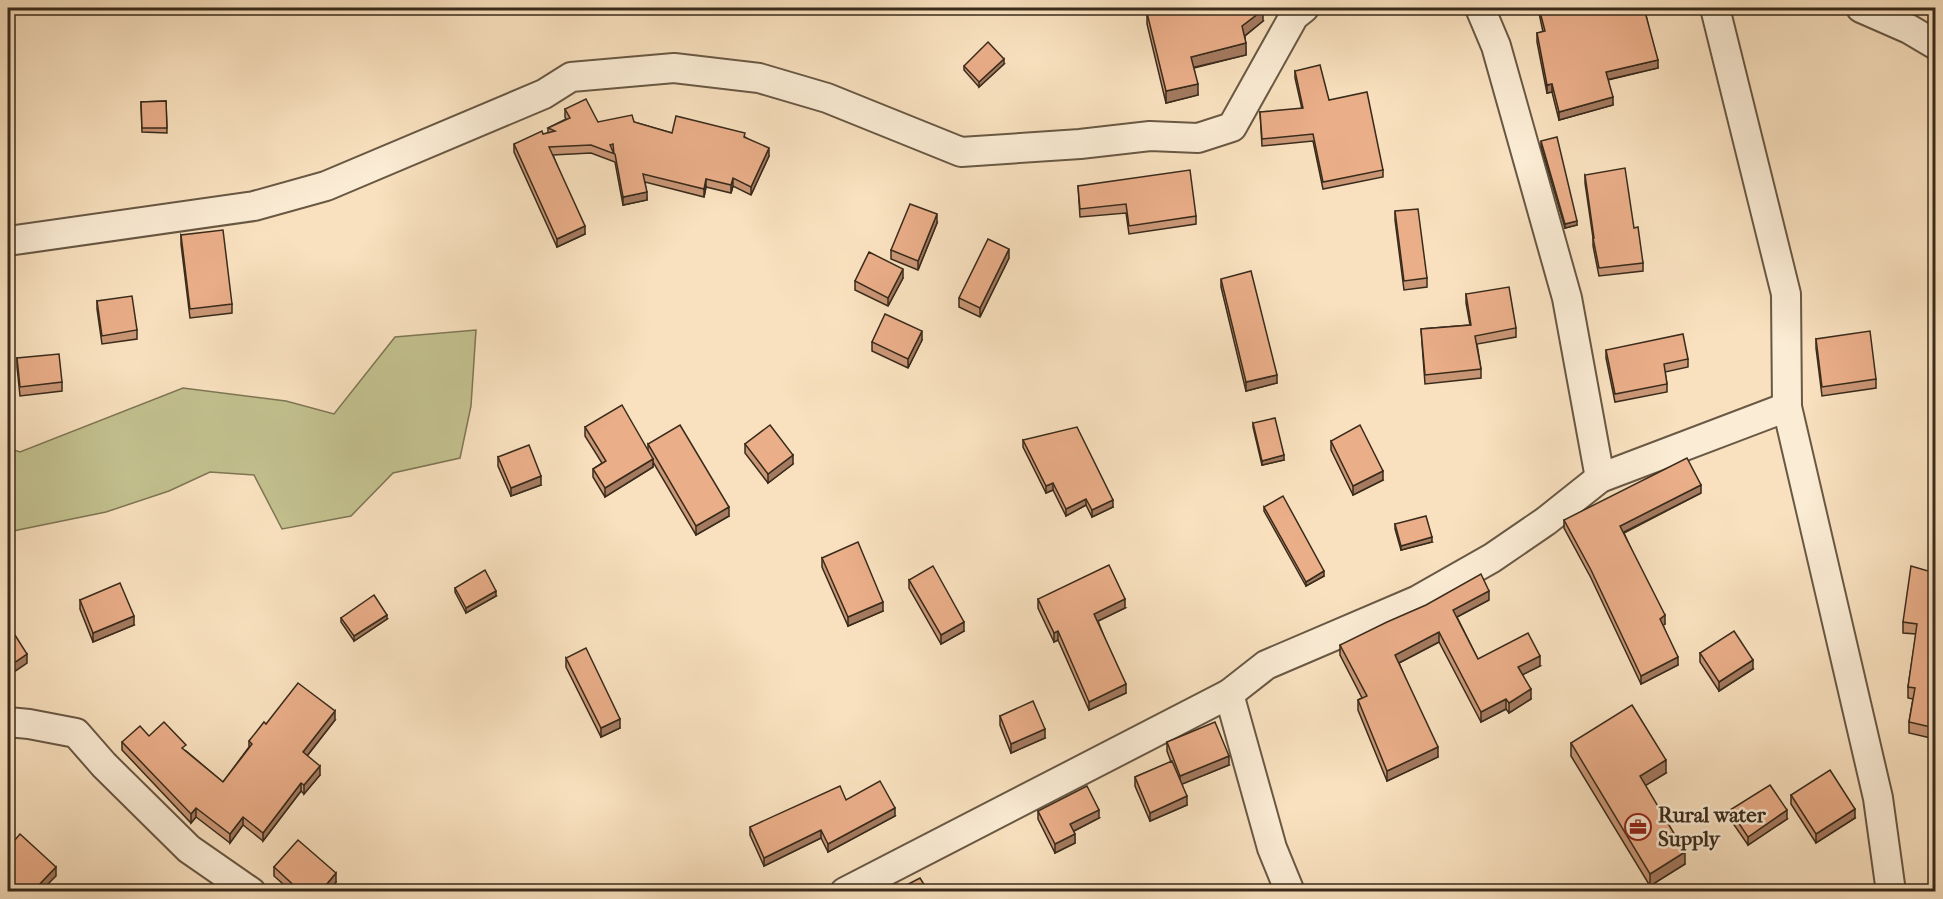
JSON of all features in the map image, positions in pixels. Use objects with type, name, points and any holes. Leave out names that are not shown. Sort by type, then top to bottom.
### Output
[{"type":"street","points":[[8,240],[254,206],[326,186],[544,94],[571,78],[674,68],[759,78],[827,98],[961,152],[1080,144],[1150,136],[1198,138],[1232,127],[1294,16],[1304,8]]},
{"type":"street","points":[[1480,8],[1496,46],[1567,298],[1600,478]]},
{"type":"street","points":[[1715,8],[1786,294],[1787,407],[1878,798],[1891,891]]},
{"type":"street","points":[[1861,8],[1909,29],[1935,45]]},
{"type":"street","points":[[845,891],[1229,694],[1266,665],[1418,600],[1492,558],[1546,521],[1600,478],[1787,407]]},
{"type":"street","points":[[1229,694],[1272,848],[1290,891]]},
{"type":"street","points":[[8,722],[76,733],[104,765],[189,849],[251,891]]},
{"type":"shaded area","points":[[476,330],[471,406],[460,458],[393,473],[351,516],[282,529],[254,475],[210,472],[169,491],[106,512],[8,532],[8,448],[20,452],[183,388],[286,401],[334,414],[395,337]]},
{"type":"building","points":[[1168,8],[1261,8],[1263,10],[1242,26],[1246,43],[1191,57],[1198,84],[1166,91],[1147,13]]},
{"type":"building","points":[[1539,8],[1644,8],[1658,60],[1606,72],[1613,97],[1559,112],[1552,84],[1547,85],[1537,33],[1545,31]]},
{"type":"building","points":[[988,42],[1004,59],[979,82],[964,66]]},
{"type":"building","points":[[1320,65],[1329,100],[1367,92],[1383,170],[1323,182],[1313,134],[1262,139],[1260,112],[1303,108],[1295,71]]},
{"type":"building","points":[[586,99],[598,122],[632,115],[634,122],[672,133],[676,116],[745,133],[744,137],[769,148],[751,187],[733,178],[731,185],[706,179],[704,189],[643,174],[647,192],[623,197],[615,154],[614,154],[591,145],[549,147],[585,226],[557,239],[514,144],[542,131],[543,134],[555,131],[548,128],[570,118],[565,109]]},
{"type":"building","points":[[166,101],[167,128],[142,128],[141,102]]},
{"type":"building","points":[[1557,137],[1577,221],[1565,224],[1541,141]]},
{"type":"building","points":[[1625,168],[1634,228],[1638,227],[1643,263],[1599,268],[1585,175]]},
{"type":"building","points":[[1190,170],[1196,216],[1129,226],[1126,204],[1080,209],[1078,186]]},
{"type":"building","points":[[910,204],[937,214],[918,261],[891,250]]},
{"type":"building","points":[[1418,209],[1427,278],[1404,281],[1395,211]]},
{"type":"building","points":[[223,230],[232,304],[190,309],[181,235]]},
{"type":"building","points":[[988,239],[1009,249],[980,308],[959,298]]},
{"type":"building","points":[[869,252],[903,269],[888,298],[855,281]]},
{"type":"building","points":[[1251,271],[1277,375],[1246,382],[1221,279]]},
{"type":"building","points":[[1509,287],[1516,328],[1475,336],[1481,369],[1425,375],[1421,329],[1471,325],[1466,294]]},
{"type":"building","points":[[132,296],[137,330],[102,336],[97,301]]},
{"type":"building","points":[[885,314],[922,331],[908,359],[872,342]]},
{"type":"building","points":[[1870,331],[1876,379],[1822,387],[1816,339]]},
{"type":"building","points":[[1683,334],[1688,359],[1664,364],[1667,384],[1615,394],[1606,350]]},
{"type":"building","points":[[59,354],[62,382],[20,387],[17,358]]},
{"type":"building","points":[[622,405],[653,459],[605,488],[593,469],[606,461],[585,427]]},
{"type":"building","points":[[1275,418],[1284,455],[1262,461],[1253,423]]},
{"type":"building","points":[[680,425],[729,507],[696,526],[648,444]]},
{"type":"building","points":[[770,425],[793,455],[768,474],[745,444]]},
{"type":"building","points":[[1360,425],[1383,471],[1353,486],[1331,441]]},
{"type":"building","points":[[1077,427],[1113,500],[1092,510],[1086,499],[1066,509],[1053,483],[1046,486],[1023,440]]},
{"type":"building","points":[[529,445],[541,476],[511,488],[498,457]]},
{"type":"building","points":[[1687,458],[1701,485],[1620,526],[1665,615],[1660,619],[1678,657],[1641,676],[1591,570],[1564,520]]},
{"type":"building","points":[[1283,496],[1324,571],[1306,582],[1264,507]]},
{"type":"building","points":[[1426,516],[1432,537],[1401,546],[1395,524]]},
{"type":"building","points":[[858,542],[883,602],[848,617],[822,558]]},
{"type":"building","points":[[1109,565],[1125,599],[1094,614],[1126,684],[1089,702],[1058,631],[1054,633],[1038,599]]},
{"type":"building","points":[[933,566],[964,622],[941,635],[909,580]]},
{"type":"building","points":[[1911,566],[1935,573],[1935,728],[1909,722],[1915,688],[1908,687],[1917,624],[1903,622]]},
{"type":"building","points":[[485,570],[496,591],[466,608],[455,588]]},
{"type":"building","points":[[1481,574],[1489,591],[1453,610],[1478,659],[1528,633],[1540,656],[1518,667],[1531,689],[1509,703],[1506,699],[1481,712],[1439,632],[1395,655],[1438,747],[1387,771],[1358,700],[1367,696],[1340,645],[1426,605]]},
{"type":"building","points":[[120,583],[134,616],[93,633],[80,600]]},
{"type":"building","points":[[374,595],[387,615],[354,636],[341,618]]},
{"type":"building","points":[[8,624],[27,654],[8,667]]},
{"type":"building","points":[[1734,631],[1753,660],[1719,682],[1700,653]]},
{"type":"building","points":[[586,648],[620,719],[601,728],[566,658]]},
{"type":"building","points":[[298,683],[335,711],[303,752],[320,766],[304,785],[301,783],[263,833],[243,817],[230,834],[196,808],[191,814],[122,742],[140,726],[149,736],[164,722],[186,745],[182,748],[223,782],[252,744],[249,741],[264,722],[266,724]]},
{"type":"building","points":[[1033,701],[1045,729],[1011,744],[1000,716]]},
{"type":"building","name":"Rural water Supply","points":[[1632,705],[1666,760],[1640,776],[1685,852],[1650,874],[1571,743]]},
{"type":"building","points":[[1215,722],[1229,756],[1180,776],[1167,742]]},
{"type":"building","points":[[1172,761],[1187,796],[1150,813],[1135,777]]},
{"type":"building","points":[[1830,770],[1855,809],[1816,834],[1791,795]]},
{"type":"building","points":[[880,781],[895,808],[828,844],[821,830],[764,858],[750,827],[840,786],[846,800]]},
{"type":"building","points":[[1770,785],[1787,810],[1748,837],[1730,810]]},
{"type":"building","points":[[1087,786],[1099,810],[1070,824],[1075,834],[1055,844],[1038,811]]},
{"type":"building","points":[[20,834],[56,867],[33,891],[8,891],[8,848]]},
{"type":"building","points":[[298,840],[336,873],[321,891],[300,891],[274,867]]},
{"type":"building","points":[[920,878],[928,891],[895,891]]},
{"type":"place","name":"Rural water Supply","points":[[1638,827]]}]
